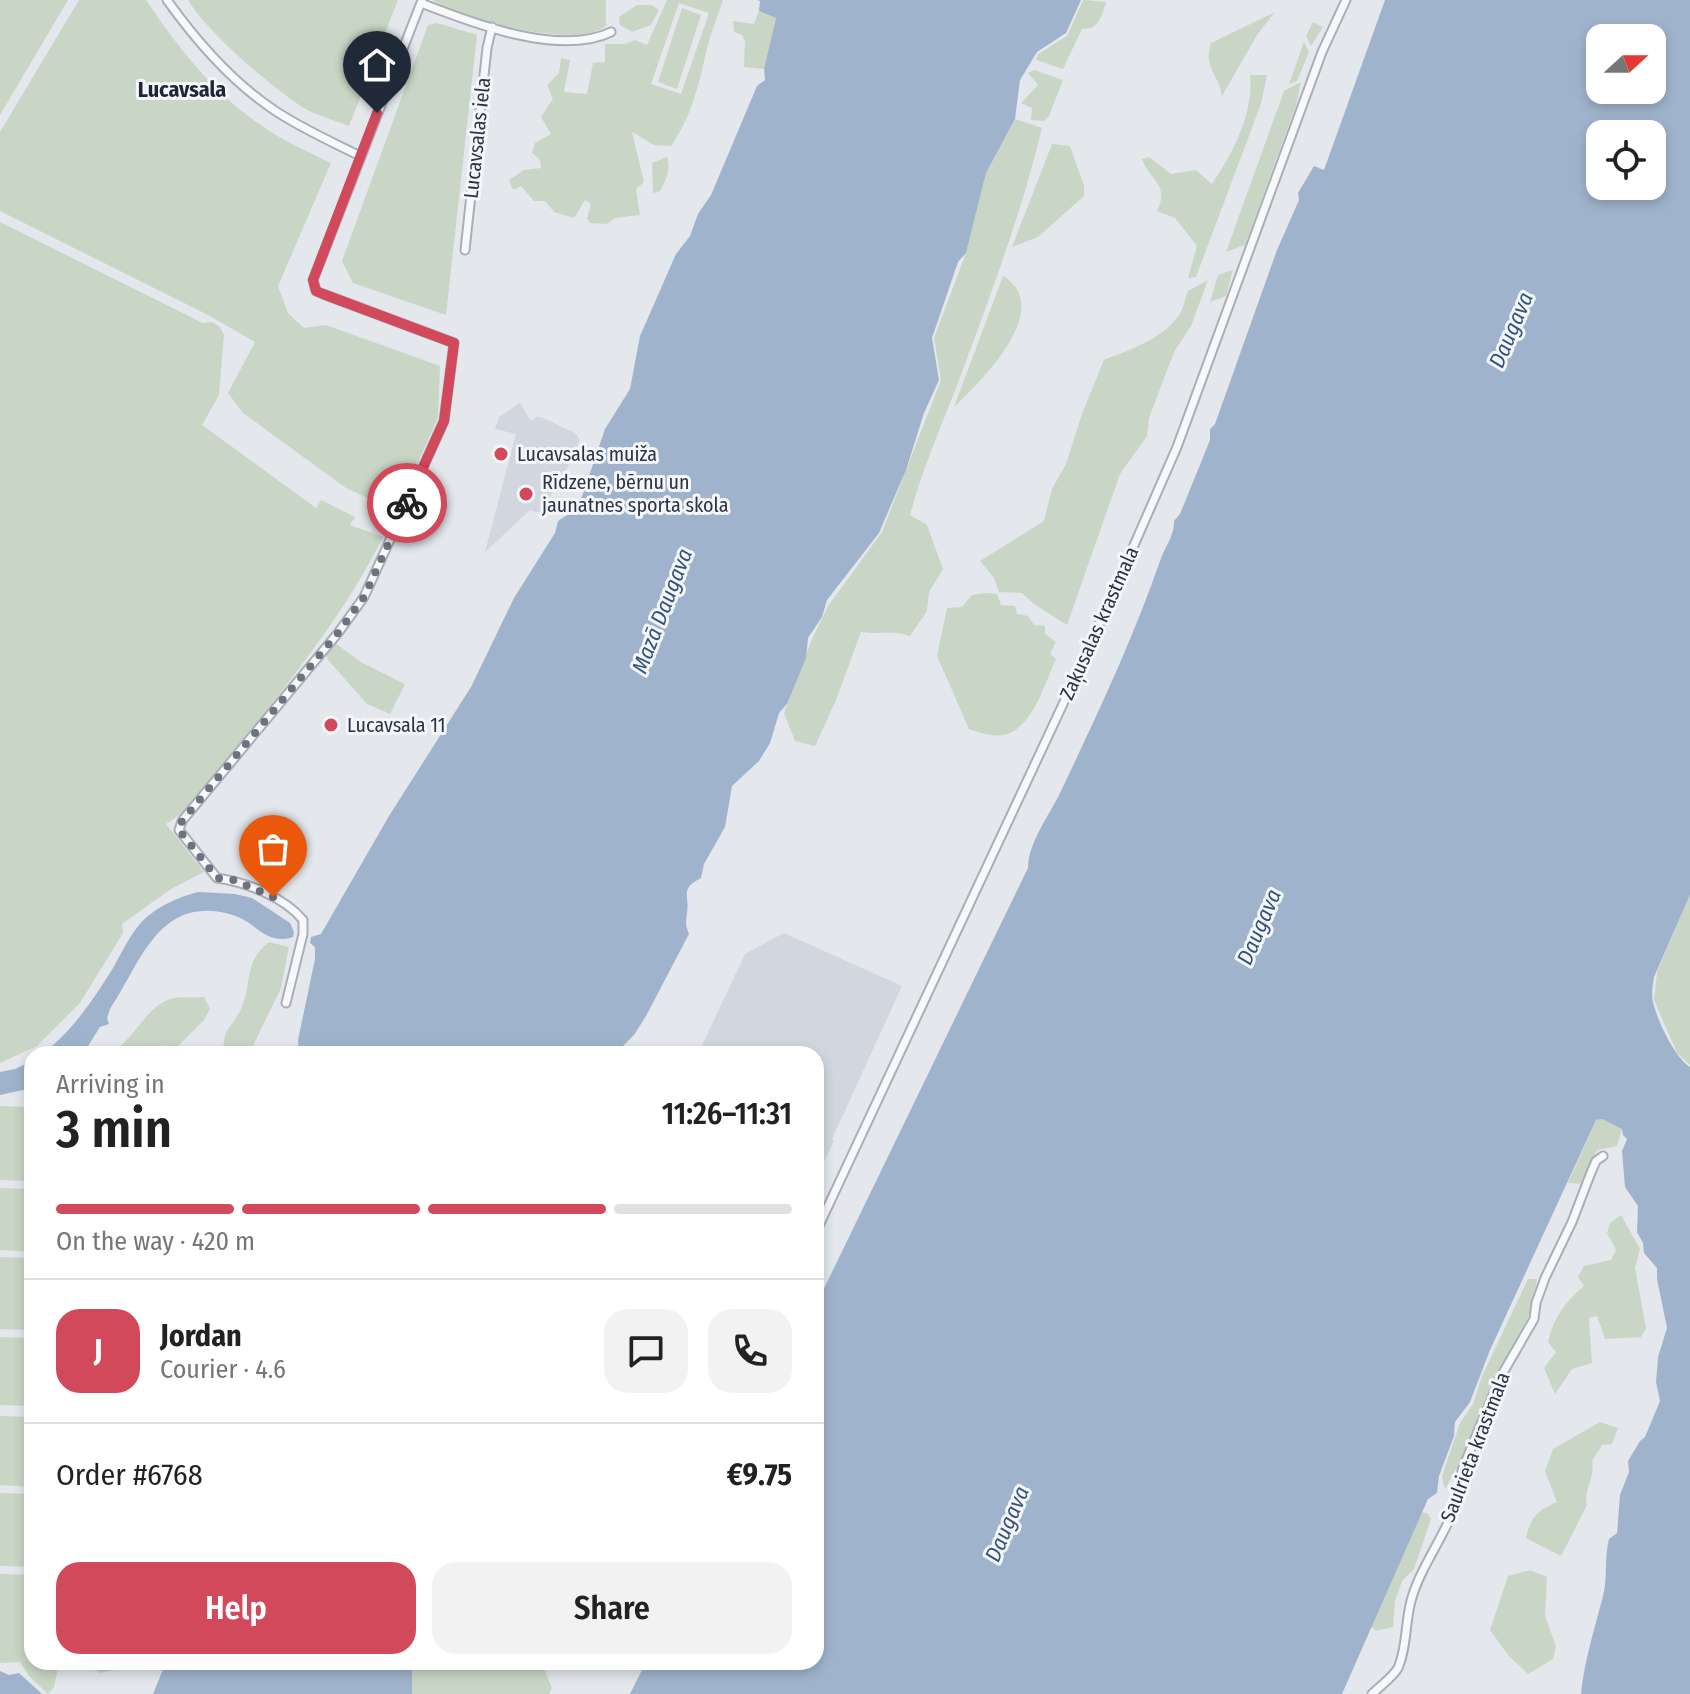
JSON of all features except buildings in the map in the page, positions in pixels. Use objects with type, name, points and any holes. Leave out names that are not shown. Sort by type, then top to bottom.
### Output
[{"type":"street","points":[[167,0],[198,41],[274,110],[360,156]]},
{"type":"street","name":"Zaķusalas krastmala","points":[[824,1215],[1085,657],[1171,461],[1322,52],[1346,0]]},
{"type":"street","points":[[286,1003],[303,934],[303,920],[294,909],[273,897],[234,880],[217,878],[179,830],[182,821],[338,633],[364,597],[444,421],[454,343],[323,294],[314,286],[313,280],[319,261],[422,1],[523,37],[571,41],[593,39],[611,32]]},
{"type":"street","name":"Lucavsalas iela","points":[[465,250],[487,48],[492,27]]},
{"type":"street","name":"Saulrieta krastmala","points":[[1372,1694],[1397,1670],[1411,1601],[1452,1512],[1462,1485],[1462,1470],[1500,1378],[1534,1319],[1545,1278],[1596,1161],[1603,1156]]},
{"type":"shaded area","name":"Rīdzene, bērnu un jaunatnes sporta skola","points":[[520,403],[531,421],[537,417],[543,418],[575,433],[580,440],[566,471],[540,513],[530,510],[485,552],[516,434],[495,429],[499,417]]},
{"type":"shaded area","points":[[784,933],[902,986],[824,1162],[824,1046],[702,1046],[745,954]]},
{"type":"green space","points":[[0,0],[68,0],[0,115]]},
{"type":"green space","points":[[79,0],[146,0],[185,53],[230,101],[273,133],[331,163],[278,286],[288,313],[304,328],[326,325],[440,366],[438,418],[396,511],[346,488],[243,413],[228,393],[255,342],[208,315],[0,211],[0,132]]},
{"type":"green space","points":[[188,0],[398,0],[349,126],[307,110],[273,86],[209,27]]},
{"type":"green space","points":[[433,0],[606,0],[606,25],[593,32],[547,34],[467,16]]},
{"type":"green space","points":[[667,0],[723,0],[694,98],[671,146],[654,145],[632,132],[644,182],[636,189],[640,215],[615,218],[607,224],[590,223],[587,218],[591,204],[585,200],[574,218],[554,212],[545,201],[534,201],[521,186],[513,190],[509,180],[524,170],[541,168],[540,160],[532,153],[535,143],[551,134],[541,117],[553,99],[547,85],[559,73],[561,58],[570,60],[564,92],[587,94],[593,63],[605,62],[605,44],[625,44],[635,40],[647,45]],"holes":[[[679,3],[709,13],[681,94],[651,84]]]},
{"type":"green space","points":[[1083,0],[1106,2],[1096,24],[1082,29],[1063,69],[1036,60],[1038,54],[1067,36]]},
{"type":"green space","points":[[637,5],[651,5],[659,10],[651,25],[632,32],[620,25],[619,17]]},
{"type":"green space","points":[[682,8],[701,15],[677,89],[658,82]]},
{"type":"green space","points":[[759,11],[776,18],[764,69],[744,67],[745,42],[742,35],[734,32],[733,21],[754,24]]},
{"type":"green space","points":[[1275,12],[1257,35],[1222,96],[1210,65],[1211,43]]},
{"type":"green space","points":[[1313,22],[1323,27],[1311,46],[1306,36]]},
{"type":"green space","points":[[437,23],[477,35],[446,315],[353,283],[342,261],[428,25]]},
{"type":"green space","points":[[1304,42],[1309,52],[1297,81],[1289,84]]},
{"type":"green space","points":[[1034,70],[1063,80],[1049,116],[1044,121],[1031,120],[1032,108],[1021,103],[1038,85],[1028,73]]},
{"type":"green space","points":[[1250,75],[1267,75],[1261,104],[1196,277],[1188,278],[1197,246],[1175,218],[1157,211],[1160,189],[1142,159],[1149,157],[1171,174],[1196,170],[1212,184],[1245,118]]},
{"type":"green space","points":[[1301,82],[1296,105],[1245,245],[1226,252],[1284,91]]},
{"type":"green space","points":[[1015,119],[1042,128],[1034,160],[1004,257],[910,515],[927,525],[943,569],[929,592],[927,611],[910,636],[861,632],[815,746],[795,741],[784,713],[828,606],[882,532],[941,380],[934,338],[966,253],[986,173]]},
{"type":"green space","points":[[1052,144],[1070,146],[1084,186],[1084,196],[1038,237],[1012,247]]},
{"type":"green space","points":[[667,157],[666,179],[660,191],[653,193],[652,163]]},
{"type":"green space","points":[[0,222],[203,323],[212,322],[220,327],[224,335],[219,395],[202,425],[316,508],[321,500],[355,517],[350,525],[383,537],[353,590],[303,663],[211,783],[190,806],[166,824],[204,872],[171,889],[122,924],[123,933],[80,1003],[37,1046],[24,1046],[24,1052],[0,1063]]},
{"type":"green space","points":[[1233,270],[1226,296],[1210,302],[1218,275]]},
{"type":"green space","points":[[1003,276],[1017,290],[1021,306],[1018,325],[995,363],[954,407]]},
{"type":"green space","points":[[1208,280],[1191,326],[1174,352],[1149,418],[1147,436],[1120,474],[1067,625],[1022,593],[999,592],[994,578],[980,561],[1044,521],[1052,489],[1066,464],[1104,360],[1145,343],[1164,331],[1181,312],[1188,291]]},
{"type":"green space","points":[[997,594],[1001,605],[1015,606],[1017,614],[1028,616],[1034,625],[1045,626],[1045,634],[1056,642],[1050,654],[1056,659],[1031,712],[1016,729],[1003,735],[969,729],[937,656],[947,608],[962,607],[972,595]]},
{"type":"green space","points":[[335,643],[361,662],[405,684],[390,714],[367,704],[328,660],[326,653]]},
{"type":"green space","points":[[1690,895],[1690,1065],[1677,1053],[1654,1000],[1657,972]]},
{"type":"green space","points":[[269,942],[289,947],[281,988],[253,1046],[224,1046],[228,1029],[244,1001],[251,967],[260,950]]},
{"type":"green space","points":[[204,997],[210,1009],[204,1020],[178,1046],[121,1046],[154,1008],[175,998]]},
{"type":"green space","points":[[0,1106],[24,1107],[24,1181],[0,1180]]},
{"type":"green space","points":[[1602,1119],[1622,1129],[1617,1146],[1597,1150],[1584,1184],[1568,1183],[1596,1120]]},
{"type":"green space","points":[[0,1188],[24,1189],[24,1252],[0,1250]]},
{"type":"green space","points":[[1621,1215],[1640,1249],[1635,1268],[1646,1328],[1641,1337],[1605,1339],[1597,1316],[1589,1318],[1592,1363],[1572,1369],[1555,1394],[1544,1368],[1556,1352],[1548,1342],[1553,1325],[1566,1304],[1584,1286],[1578,1277],[1584,1266],[1611,1260],[1616,1250],[1607,1233],[1610,1223]]},
{"type":"green space","points":[[0,1257],[24,1258],[24,1330],[0,1329]]},
{"type":"green space","points":[[1528,1279],[1537,1279],[1531,1311],[1494,1381],[1469,1445],[1445,1489],[1442,1476],[1460,1423],[1473,1404],[1482,1376]]},
{"type":"green space","points":[[0,1337],[24,1338],[24,1406],[0,1405]]},
{"type":"green space","points":[[0,1416],[24,1417],[24,1486],[0,1485]]},
{"type":"green space","points":[[1600,1422],[1618,1428],[1612,1444],[1602,1445],[1592,1461],[1587,1505],[1561,1556],[1526,1538],[1536,1515],[1557,1502],[1545,1471],[1553,1449]]},
{"type":"green space","points":[[0,1493],[24,1494],[24,1567],[0,1566]]},
{"type":"green space","points":[[1418,1512],[1427,1513],[1431,1519],[1414,1569],[1402,1581],[1395,1601],[1393,1627],[1376,1631],[1367,1623]]},
{"type":"green space","points":[[1530,1570],[1547,1577],[1545,1616],[1556,1646],[1553,1659],[1528,1674],[1508,1655],[1490,1630],[1508,1576]]},
{"type":"green space","points":[[0,1574],[24,1575],[24,1668],[20,1662],[0,1663]]},
{"type":"green space","points":[[25,1670],[57,1670],[54,1687],[48,1694]]},
{"type":"green space","points":[[412,1670],[544,1670],[552,1688],[549,1694],[412,1694]]},
{"type":"water","name":"Mazā Daugava","points":[[757,0],[1081,0],[1066,33],[1037,52],[1020,80],[1015,119],[986,173],[966,253],[958,262],[932,338],[939,380],[879,533],[827,600],[822,617],[808,638],[806,658],[787,704],[779,713],[770,743],[759,761],[732,786],[725,827],[704,864],[701,878],[688,889],[686,924],[689,934],[646,1016],[623,1046],[298,1046],[315,959],[311,937],[321,934],[389,816],[471,687],[514,598],[555,533],[558,521],[578,508],[605,429],[630,389],[640,336],[676,254],[690,236],[698,214],[711,195],[757,86],[765,80],[764,69],[776,18],[759,11],[760,1]]},
{"type":"water","name":"Daugava","points":[[1385,0],[1690,0],[1690,895],[1654,977],[1652,996],[1667,1038],[1678,1056],[1690,1067],[1690,1694],[1581,1694],[1604,1589],[1609,1539],[1617,1533],[1620,1495],[1629,1472],[1628,1461],[1645,1437],[1660,1401],[1656,1382],[1658,1357],[1667,1328],[1657,1268],[1644,1253],[1637,1232],[1638,1206],[1625,1187],[1622,1151],[1627,1139],[1622,1129],[1602,1119],[1596,1120],[1490,1350],[1470,1402],[1455,1422],[1454,1436],[1439,1476],[1437,1493],[1428,1499],[1342,1694],[630,1694],[642,1670],[824,1670],[824,1289],[1028,868],[1036,839],[1114,677],[1171,536],[1174,521],[1180,514],[1210,440],[1210,429],[1215,424],[1277,250],[1299,200],[1298,193],[1314,166],[1324,170]]},
{"type":"water","points":[[199,892],[252,898],[290,923],[293,937],[271,937],[239,918],[212,911],[192,912],[175,919],[149,944],[110,1009],[109,1024],[100,1027],[88,1046],[51,1046],[81,1015],[144,919],[183,897]]},
{"type":"water","points":[[24,1065],[24,1090],[0,1095],[0,1072]]},
{"type":"water","points":[[163,1670],[412,1670],[412,1694],[153,1694]]},
{"type":"water","points":[[0,1671],[9,1675],[19,1673],[42,1694],[0,1694]]},
{"type":"way so far","points":[[273,897],[234,880],[217,878],[179,830],[182,821],[338,633],[364,597],[407,503]]},
{"type":"place","name":"Lucavsalas muiža","points":[[501,454]]},
{"type":"place","name":"Rīdzene, bērnu un jaunatnes sporta skola","points":[[526,494]]},
{"type":"place","name":"Lucavsala 11","points":[[331,725]]},
{"type":"district","name":"Lucavsala","points":[[182,89]]},
{"type":"route","points":[[377,113],[313,280],[316,291],[454,343],[444,421],[407,503]]}]
